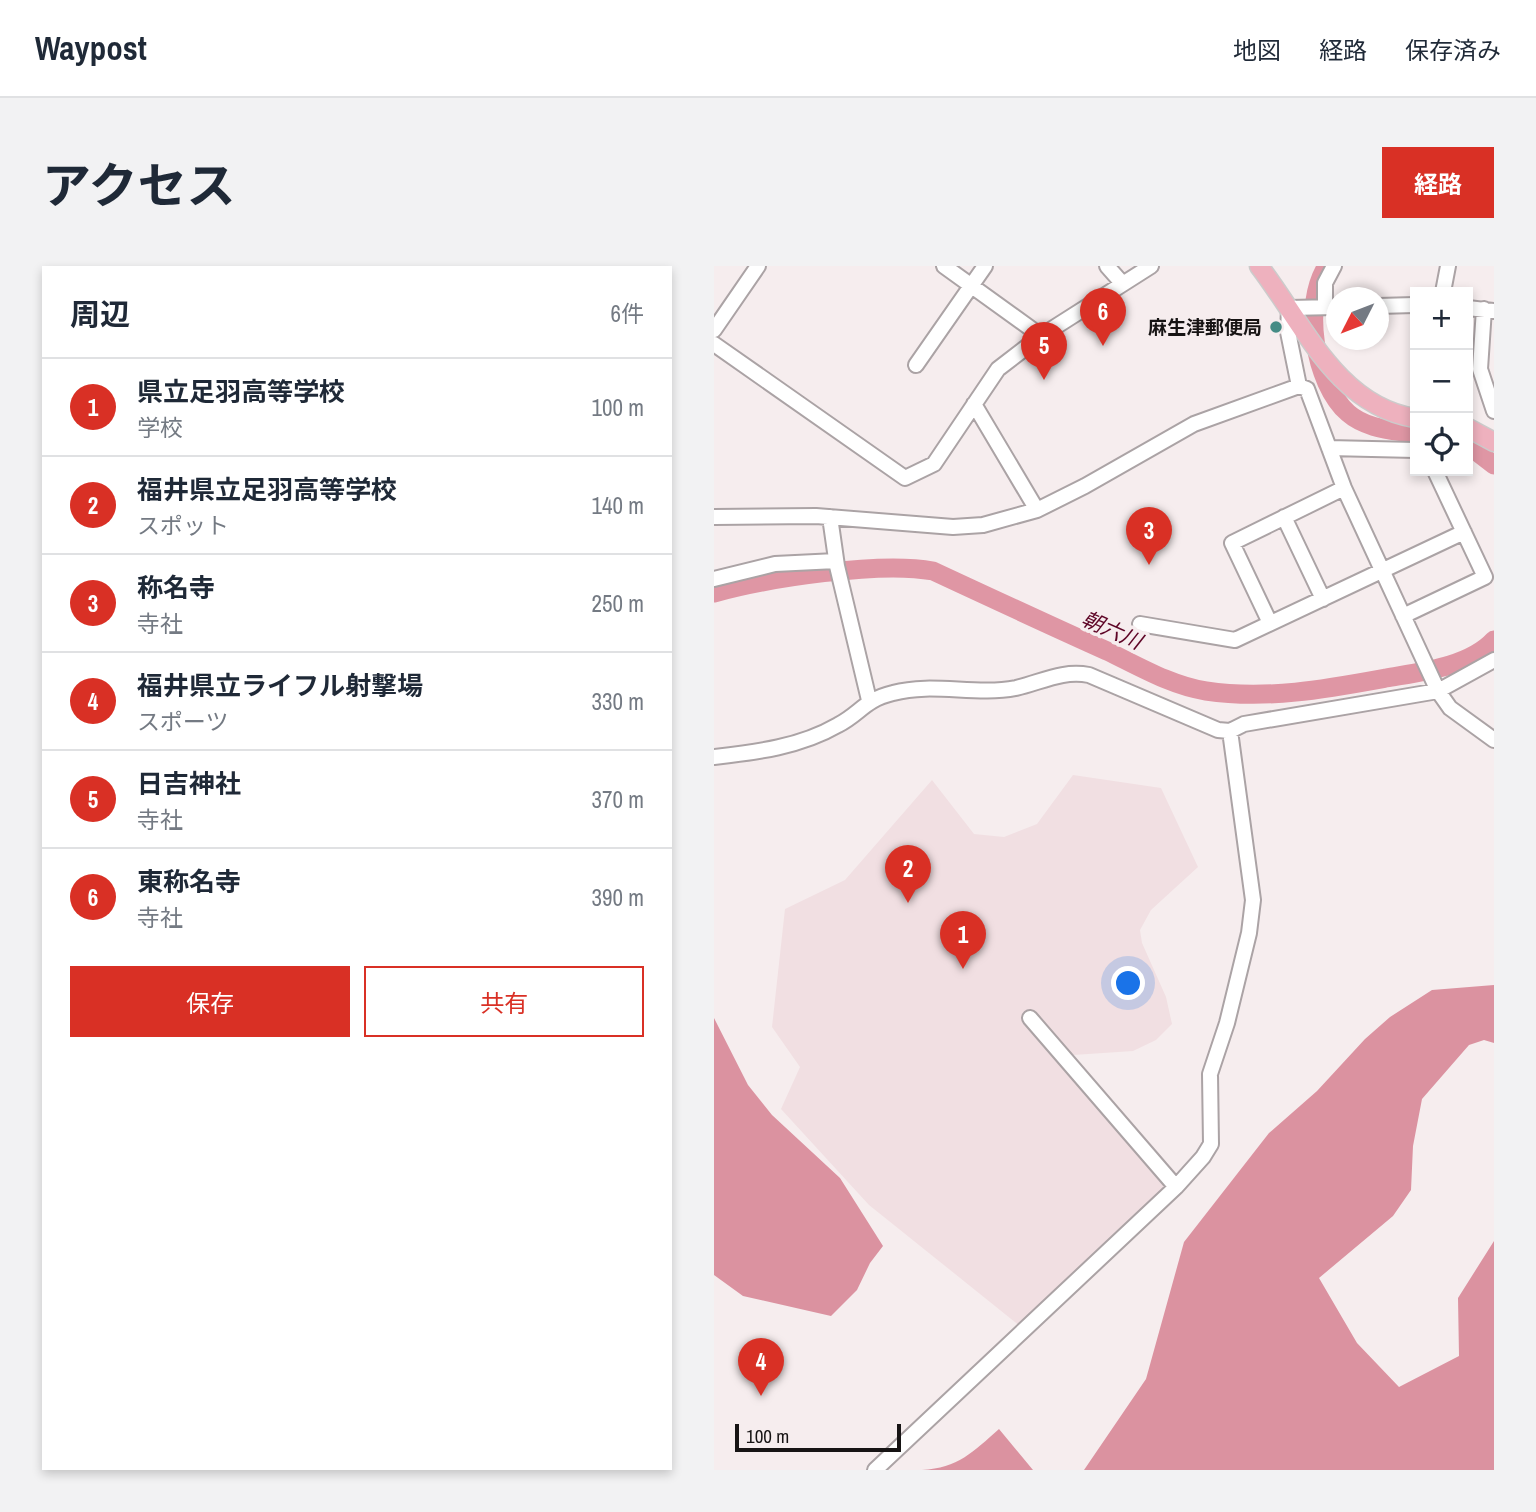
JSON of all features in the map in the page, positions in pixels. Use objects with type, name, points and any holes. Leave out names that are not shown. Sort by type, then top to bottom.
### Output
[{"type":"main road","points":[[1259,266],[1330,366],[1357,395],[1394,415],[1410,417]]},
{"type":"main road","points":[[1473,431],[1494,442]]},
{"type":"street","points":[[714,330],[758,266]]},
{"type":"street","points":[[944,266],[1041,336]]},
{"type":"street","points":[[916,365],[985,266]]},
{"type":"street","points":[[1107,266],[1122,283]]},
{"type":"street","points":[[714,344],[905,478],[934,464],[998,369],[1041,336],[1151,266]]},
{"type":"street","points":[[1444,287],[1448,266]]},
{"type":"street","points":[[1299,386],[1288,332],[1289,308],[1322,307],[1325,271]]},
{"type":"street","points":[[1389,306],[1410,305]]},
{"type":"street","points":[[1489,310],[1480,369],[1494,411]]},
{"type":"street","points":[[714,517],[830,517],[953,527],[983,525],[1037,510],[1194,424],[1299,386],[1307,389],[1345,488],[1436,687],[1450,708],[1494,740]]},
{"type":"street","points":[[974,404],[1037,510]]},
{"type":"street","points":[[1329,448],[1410,450]]},
{"type":"street","points":[[1403,616],[1485,577],[1437,476]]},
{"type":"street","points":[[1270,623],[1231,543],[1345,488]]},
{"type":"street","points":[[830,517],[841,582],[869,700]]},
{"type":"street","points":[[1284,517],[1323,599]]},
{"type":"street","points":[[1140,624],[1236,640],[1464,532]]},
{"type":"street","points":[[714,579],[775,564],[837,563]]},
{"type":"street","points":[[714,757],[766,751],[813,737],[841,724],[869,700],[911,688],[1016,688],[1075,672],[1089,675],[1218,730],[1230,731],[1244,724],[1436,687],[1492,661]]},
{"type":"street","points":[[875,1470],[1176,1188],[1211,1144],[1210,1073],[1233,1002],[1253,900],[1247,837],[1230,731]]},
{"type":"street","points":[[1030,1018],[1176,1188]]},
{"type":"shaded area","points":[[1073,775],[1161,788],[1198,867],[1151,910],[1140,930],[1142,943],[1166,997],[1172,1024],[1156,1040],[1133,1051],[1073,1055],[1176,1173],[1166,1187],[1020,1326],[869,1205],[781,1109],[800,1067],[772,1027],[785,909],[845,880],[932,780],[974,834],[1004,837],[1037,824]]},
{"type":"shaded area","points":[[1494,985],[1494,1043],[1484,1040],[1469,1045],[1422,1099],[1413,1146],[1411,1190],[1393,1216],[1319,1278],[1357,1343],[1399,1387],[1459,1356],[1458,1298],[1494,1241],[1494,1470],[1084,1470],[1146,1379],[1184,1242],[1269,1133],[1317,1091],[1365,1039],[1390,1017],[1432,990]]},
{"type":"shaded area","points":[[714,1018],[748,1085],[772,1115],[840,1178],[883,1246],[870,1263],[857,1290],[831,1316],[743,1296],[714,1275]]},
{"type":"shaded area","points":[[999,1429],[1033,1470],[922,1470],[955,1462],[973,1452]]},
{"type":"waterway","name":"朝六川","points":[[1327,266],[1319,282],[1314,321],[1315,342],[1327,383],[1336,400],[1355,418],[1380,428],[1410,433]]},
{"type":"waterway","name":"朝六川","points":[[1473,449],[1494,465]]},
{"type":"waterway","name":"朝六川","points":[[714,593],[824,573],[884,568],[933,571],[1168,680],[1206,691],[1229,693],[1296,692],[1429,670],[1458,662],[1484,649],[1494,640]]},
{"type":"place","name":"麻生津郵便局","points":[[1276,327]]},
{"type":"place","name":"東称名寺","points":[[1103,346]]},
{"type":"place","name":"日吉神社","points":[[1044,380]]},
{"type":"place","name":"称名寺","points":[[1149,565]]},
{"type":"place","name":"福井県立足羽高等学校","points":[[908,903]]},
{"type":"place","name":"県立足羽高等学校","points":[[963,969]]},
{"type":"place","name":"福井県立ライフル射撃場","points":[[761,1396]]}]
